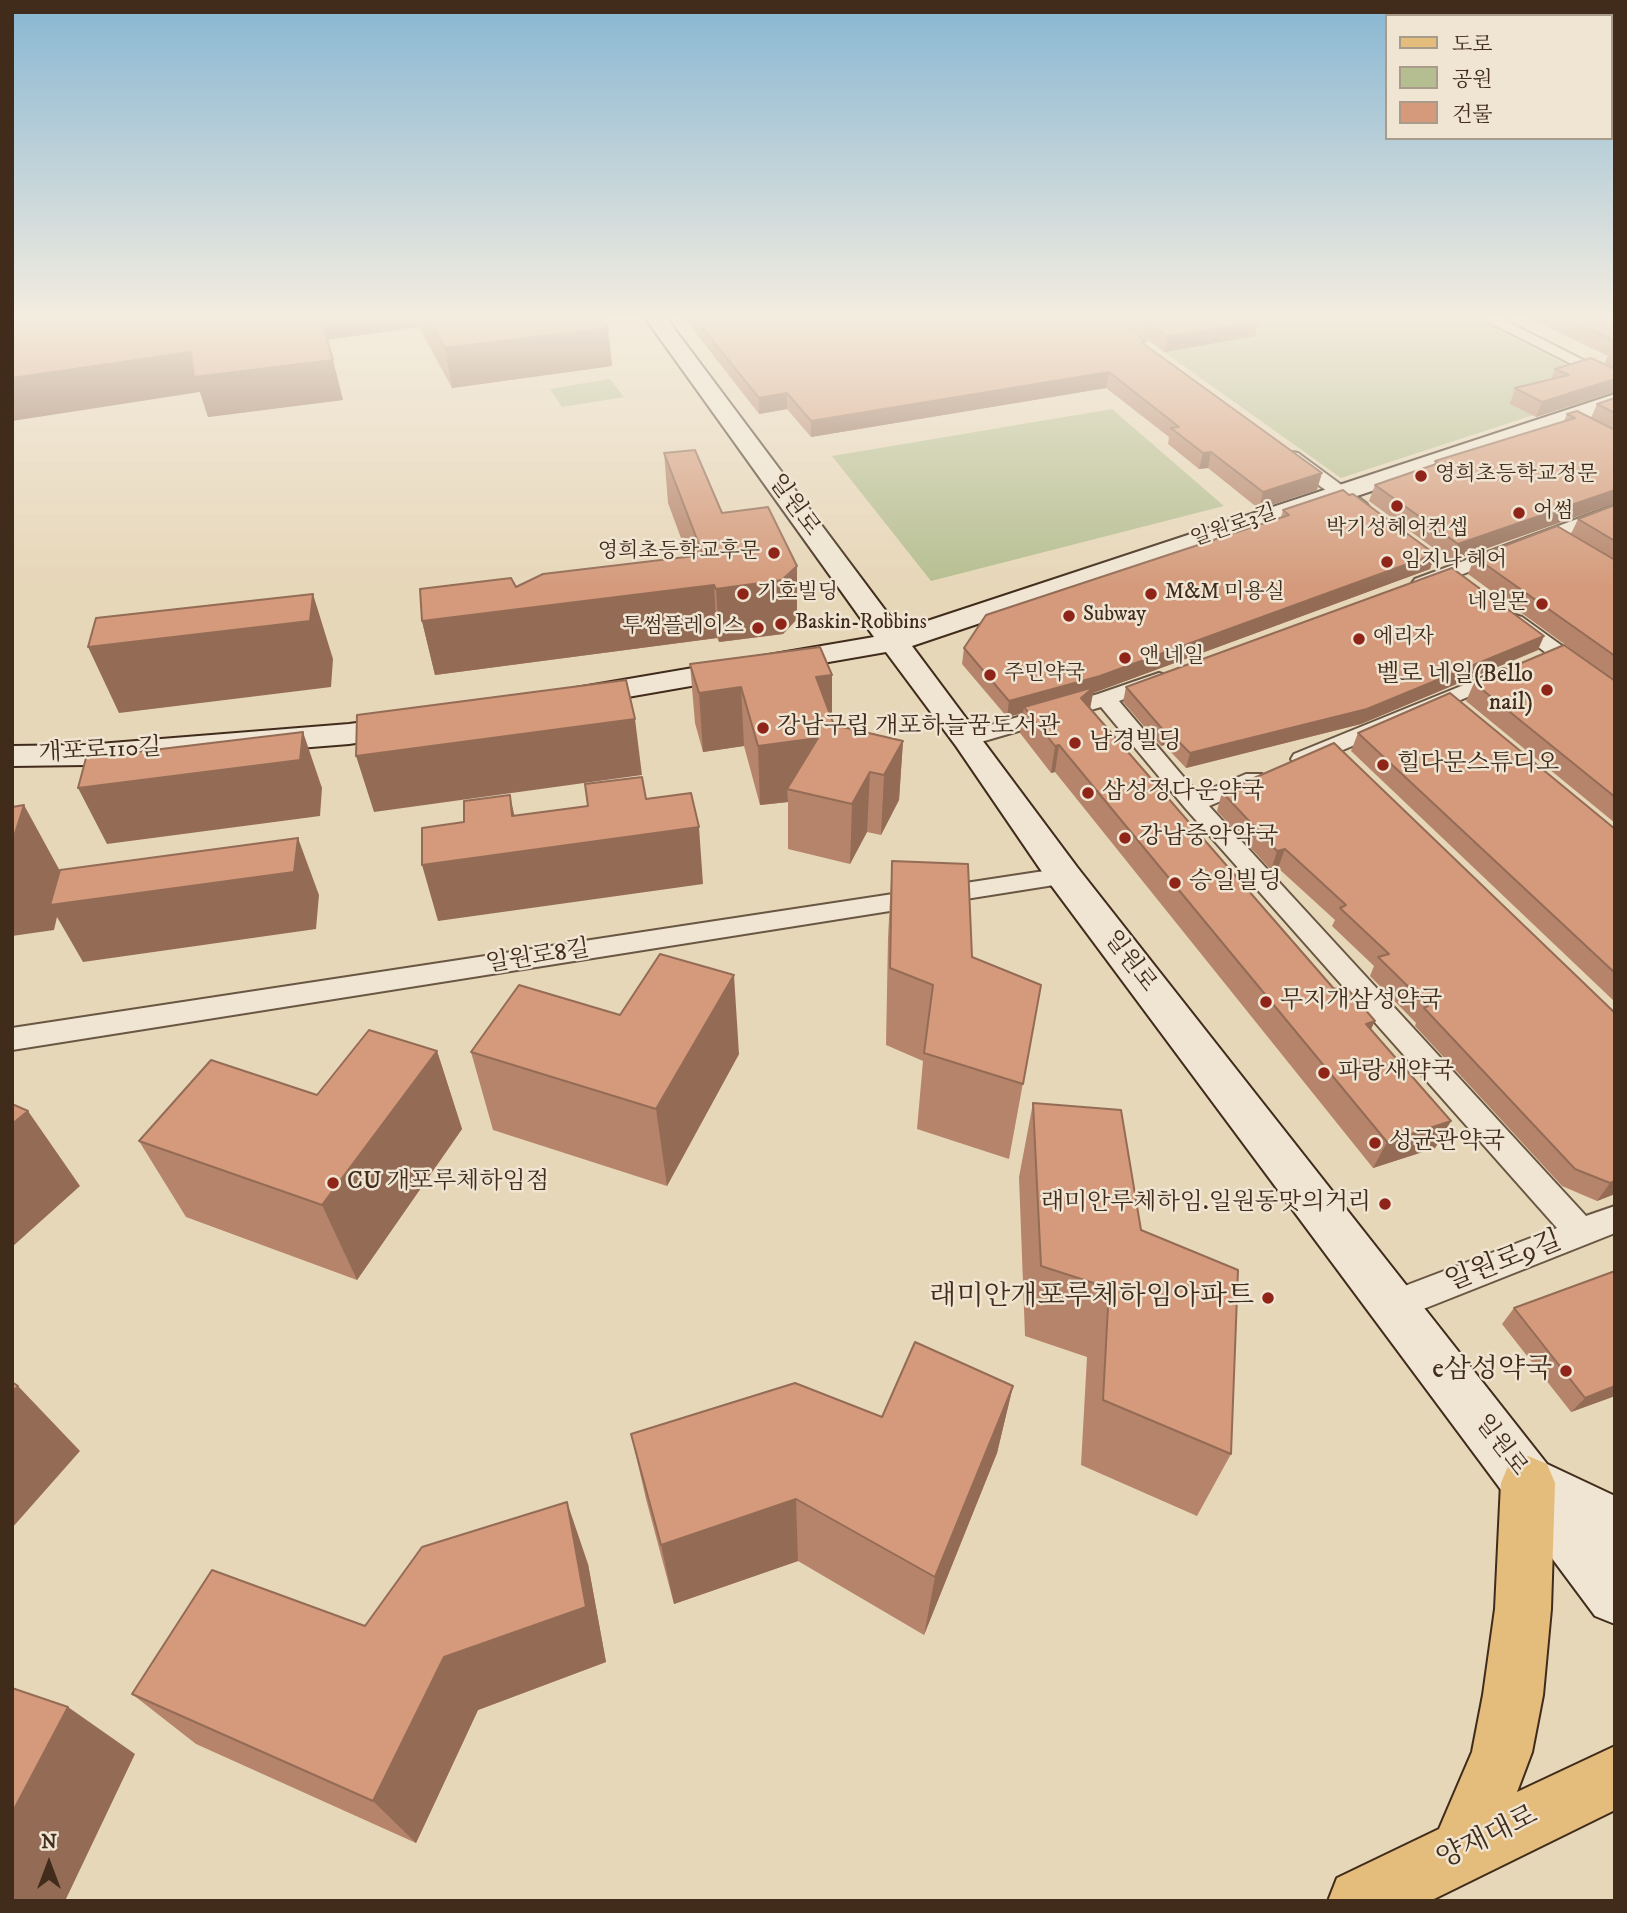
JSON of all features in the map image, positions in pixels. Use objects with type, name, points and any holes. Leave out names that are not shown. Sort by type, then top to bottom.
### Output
[{"type":"main road","points":[[1462,1852],[1502,1752],[1513,1695],[1523,1609],[1528,1483]]},
{"type":"main road","name":"양재대로","points":[[1360,1901],[1615,1777]]},
{"type":"street","name":"일원로","points":[[721,408],[967,739],[1064,876],[1615,1596]]},
{"type":"street","name":"일원로3길","points":[[894,642],[1339,491],[1594,408]]},
{"type":"street","points":[[1568,417],[1592,430]]},
{"type":"street","points":[[1277,446],[1372,516]]},
{"type":"street","points":[[1399,592],[1615,510]]},
{"type":"street","points":[[1552,534],[1573,548]]},
{"type":"street","points":[[1427,557],[1471,589]]},
{"type":"street","points":[[1504,612],[1615,694]]},
{"type":"street","points":[[542,703],[894,642]]},
{"type":"street","points":[[1194,804],[1558,652]]},
{"type":"street","points":[[967,739],[1106,699],[1182,671]]},
{"type":"street","points":[[1106,699],[1194,804],[1581,1233]]},
{"type":"street","points":[[1446,699],[1467,716]]},
{"type":"street","name":"개포로110길","points":[[12,755],[86,755],[322,737],[380,732],[434,722]]},
{"type":"street","points":[[1330,747],[1349,766]]},
{"type":"street","name":"일원로8길","points":[[12,1039],[1064,876]]},
{"type":"street","name":"일원로9길","points":[[1393,1306],[1615,1219]]},
{"type":"street","points":[[1528,1483],[1615,1525]]},
{"type":"green space","points":[[1243,408],[1554,408],[1341,478]]},
{"type":"green space","points":[[1112,409],[1224,506],[931,581],[832,456]]},
{"type":"building","points":[[800,408],[888,408],[811,421]]},
{"type":"building","points":[[1155,408],[1233,408],[1322,473],[1263,492],[1211,452],[1203,453],[1171,428],[1179,427]]},
{"type":"building","points":[[1577,411],[1615,430],[1615,490],[1458,544],[1375,485],[1439,463],[1435,461],[1575,418],[1567,414]]},
{"type":"building","points":[[695,450],[722,513],[768,507],[797,566],[782,580],[716,589],[714,585],[422,621],[420,589],[511,578],[516,587],[543,574],[703,555],[664,453]]},
{"type":"building","points":[[1343,490],[1349,495],[1353,494],[1435,554],[1100,676],[1009,701],[964,648],[986,615],[1289,515],[1283,510]]},
{"type":"building","points":[[1615,505],[1615,541],[1578,519]]},
{"type":"building","points":[[1557,526],[1615,560],[1615,656],[1475,557]]},
{"type":"building","points":[[1452,568],[1544,636],[1367,709],[1190,753],[1167,730],[1164,731],[1126,687]]},
{"type":"building","points":[[313,594],[310,621],[88,647],[96,618]]},
{"type":"building","points":[[1564,645],[1615,681],[1615,797],[1474,683]]},
{"type":"building","points":[[820,647],[832,675],[816,677],[834,725],[903,741],[884,775],[870,772],[852,804],[787,789],[818,738],[758,746],[741,687],[699,693],[690,664]]},
{"type":"building","points":[[626,680],[635,719],[356,756],[357,715]]},
{"type":"building","points":[[1094,687],[1081,698],[1334,989],[1345,986],[1375,1021],[1366,1024],[1451,1121],[1387,1142],[1059,745],[1055,746],[1024,707]]},
{"type":"building","points":[[1450,693],[1615,829],[1615,973],[1358,733]]},
{"type":"building","points":[[303,732],[300,760],[78,788],[86,758]]},
{"type":"building","points":[[1334,743],[1615,1013],[1615,1181],[1610,1183],[1575,1169],[1424,1008],[1428,1006],[1378,957],[1389,954],[1340,908],[1346,905],[1285,849],[1277,851],[1222,792]]},
{"type":"building","points":[[642,777],[646,799],[691,793],[699,827],[422,865],[422,828],[464,822],[464,801],[510,795],[512,816],[588,806],[585,784]]},
{"type":"building","points":[[24,805],[12,843],[12,807]]},
{"type":"building","points":[[298,838],[294,872],[50,905],[60,870]]},
{"type":"building","points":[[892,861],[968,864],[972,957],[1041,985],[1023,1084],[924,1053],[933,985],[890,968]]},
{"type":"building","points":[[660,954],[734,975],[656,1109],[471,1052],[519,985],[620,1015]]},
{"type":"building","points":[[369,1030],[437,1051],[322,1205],[139,1141],[211,1060],[317,1095]]},
{"type":"building","points":[[1033,1103],[1121,1110],[1141,1230],[1238,1270],[1231,1454],[1103,1400],[1109,1288],[1041,1266]]},
{"type":"building","points":[[12,1104],[28,1111],[12,1124]]},
{"type":"building","points":[[1615,1271],[1615,1386],[1585,1398],[1514,1308]]},
{"type":"building","points":[[915,1342],[1013,1386],[935,1577],[796,1499],[661,1545],[631,1434],[795,1383],[882,1417]]},
{"type":"building","points":[[567,1502],[586,1607],[444,1657],[373,1801],[132,1694],[212,1570],[365,1626],[422,1547]]},
{"type":"building","points":[[12,1688],[68,1707],[12,1813]]},
{"type":"place","name":"영희초등학교정문","points":[[1421,476]]},
{"type":"place","name":"박기성헤어컨셉","points":[[1397,506]]},
{"type":"place","name":"어썸","points":[[1519,513]]},
{"type":"place","name":"영희초등학교후문","points":[[774,553]]},
{"type":"place","name":"임지나 헤어","points":[[1387,562]]},
{"type":"place","name":"기호빌딩","points":[[743,594]]},
{"type":"place","name":"M&M 미용실","points":[[1151,594]]},
{"type":"place","name":"네일몬","points":[[1542,604]]},
{"type":"place","name":"Subway","points":[[1069,616]]},
{"type":"place","name":"Baskin-Robbins","points":[[781,624]]},
{"type":"place","name":"투썸플레이스","points":[[758,628]]},
{"type":"place","name":"에리자","points":[[1359,639]]},
{"type":"place","name":"앤 네일","points":[[1125,658]]},
{"type":"place","name":"주민약국","points":[[990,675]]},
{"type":"place","name":"벨로 네일(Bello nail)","points":[[1547,690]]},
{"type":"place","name":"강남구립 개포하늘꿈도서관","points":[[763,728]]},
{"type":"place","name":"남경빌딩","points":[[1075,743]]},
{"type":"place","name":"힐다문스튜디오","points":[[1383,765]]},
{"type":"place","name":"삼성정다운약국","points":[[1088,793]]},
{"type":"place","name":"강남중악약국","points":[[1125,838]]},
{"type":"place","name":"승일빌딩","points":[[1175,883]]},
{"type":"place","name":"무지개삼성약국","points":[[1266,1002]]},
{"type":"place","name":"파랑새약국","points":[[1324,1073]]},
{"type":"place","name":"성균관약국","points":[[1375,1143]]},
{"type":"place","name":"CU 개포루체하임점","points":[[333,1183]]},
{"type":"place","name":"래미안루체하임.일원동맛의거리","points":[[1385,1204]]},
{"type":"place","name":"래미안개포루체하임아파트","points":[[1268,1298]]},
{"type":"place","name":"e삼성약국","points":[[1566,1371]]}]
